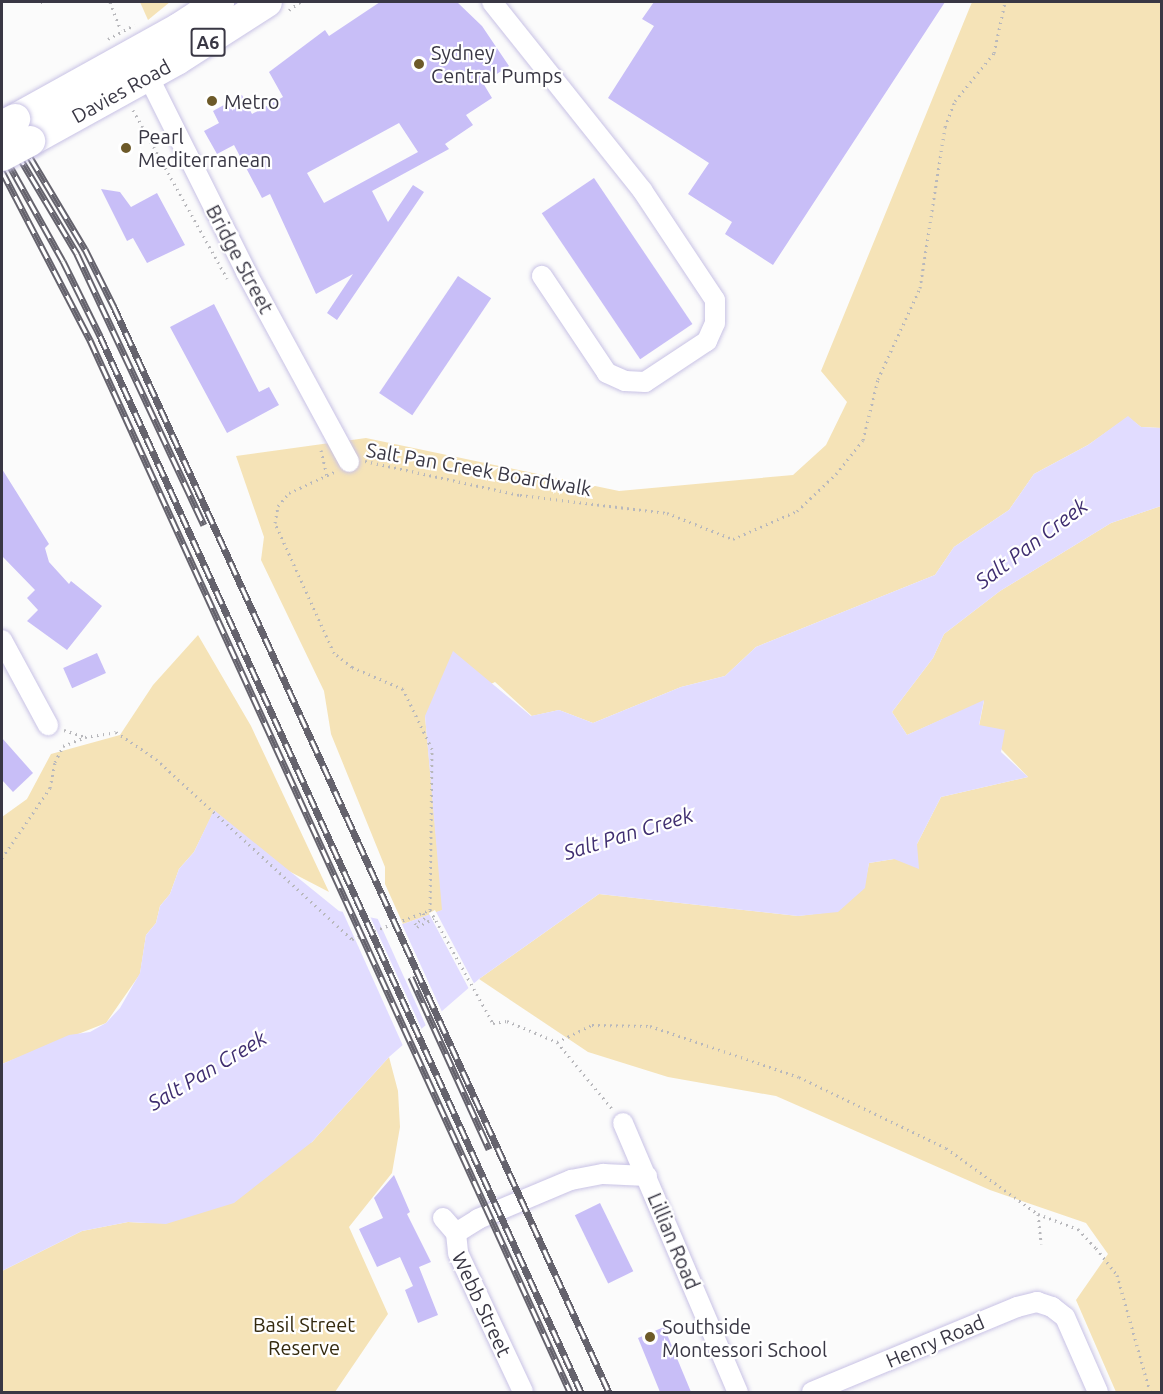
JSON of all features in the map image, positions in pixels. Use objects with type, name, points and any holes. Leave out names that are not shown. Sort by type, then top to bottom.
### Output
[{"type":"highway","name":"Davies Road","points":[[2,156],[16,129],[219,2]]},
{"type":"highway","name":"Davies Road","points":[[135,53],[267,2]]},
{"type":"street","points":[[492,2],[642,190],[715,300],[715,322],[707,341],[645,382],[625,381],[608,373],[542,276]]},
{"type":"street","name":"Bridge Street","points":[[135,53],[349,462]]},
{"type":"street","points":[[2,640],[48,725]]},
{"type":"street","name":"Lillian Road","points":[[623,1123],[738,1392]]},
{"type":"street","name":"Webb Street","points":[[523,1392],[458,1253],[449,1226],[498,1210],[571,1180],[603,1174],[647,1176]]},
{"type":"street","name":"Henry Road","points":[[812,1392],[1024,1304],[1037,1302],[1059,1312],[1070,1325],[1098,1392]]},
{"type":"path","points":[[110,2],[135,53]]},
{"type":"path","name":"Salt Pan Creek Boardwalk","points":[[430,910],[432,749],[403,689],[379,675],[352,667],[334,653],[275,523],[278,506],[289,493],[327,477],[349,462],[365,461],[520,495],[667,513],[733,539],[797,511],[836,474],[863,440],[878,379],[920,288],[945,127],[955,101],[993,53],[1005,2]]},
{"type":"path","points":[[133,110],[231,284]]},
{"type":"path","points":[[316,440],[327,477]]},
{"type":"path","points":[[2,858],[50,788],[55,762],[63,746],[85,736],[116,732],[156,759],[352,939],[430,910],[493,1023],[507,1021],[557,1042],[623,1123]]},
{"type":"path","points":[[423,913],[425,918],[415,923],[417,927],[434,918]]},
{"type":"path","points":[[557,1042],[592,1025],[650,1026],[799,1077],[946,1148],[1011,1192],[1038,1214],[1078,1229],[1117,1275],[1150,1392]]},
{"type":"path","points":[[1038,1214],[1041,1244]]},
{"type":"green space","points":[[140,2],[170,2],[148,20]]},
{"type":"green space","points":[[972,2],[1161,2],[1161,428],[1141,427],[1128,417],[1088,445],[1034,474],[1009,510],[954,547],[935,575],[756,647],[725,676],[681,687],[593,723],[559,710],[532,716],[495,682],[425,716],[443,910],[403,924],[385,884],[385,867],[331,734],[324,691],[261,560],[264,537],[236,456],[366,438],[619,491],[793,475],[826,445],[847,402],[821,371]]},
{"type":"green space","points":[[1161,506],[1161,1392],[1116,1392],[1076,1300],[1108,1254],[1086,1223],[990,1190],[776,1096],[668,1077],[588,1052],[479,979],[599,894],[798,916],[838,911],[864,888],[869,863],[894,859],[917,844],[941,797],[1028,777],[979,726],[984,701],[907,735],[892,712],[933,658],[944,634],[1000,591],[1111,523]]},
{"type":"green space","points":[[198,635],[251,726],[329,892],[279,866],[214,811],[194,852],[179,869],[170,894],[160,906],[156,923],[146,935],[140,974],[106,1023],[2,1064],[2,817],[27,799],[51,754],[120,735],[153,685]]},
{"type":"green space","name":"Basil Street Reserve","points":[[389,1057],[398,1091],[400,1127],[392,1173],[349,1227],[388,1314],[335,1392],[2,1392],[2,1271],[82,1231],[128,1222],[145,1223],[312,1142]]},
{"type":"water","name":"Salt Pan Creek","points":[[1128,416],[1141,427],[1161,428],[1161,506],[1111,523],[1000,591],[944,634],[933,658],[892,712],[907,735],[984,700],[979,725],[1005,730],[1001,752],[1028,777],[941,797],[917,844],[919,869],[894,859],[869,863],[865,888],[838,912],[798,916],[599,894],[479,979],[389,1057],[312,1142],[234,1203],[166,1224],[128,1222],[82,1231],[2,1271],[2,1064],[69,1035],[90,1032],[106,1023],[120,1008],[140,973],[146,935],[156,923],[160,906],[170,894],[179,869],[194,852],[214,810],[339,911],[403,924],[442,910],[425,716],[453,651],[531,716],[559,710],[593,723],[681,687],[725,676],[756,647],[935,575],[954,547],[1009,510],[1034,474],[1088,445]]},
{"type":"pier","points":[[341,908],[369,914],[423,1032],[404,1048]]},
{"type":"pier","points":[[435,910],[475,986],[469,989],[429,913]]},
{"type":"pier","points":[[376,915],[400,920],[443,1014],[427,1028]]},
{"type":"building","points":[[380,2],[457,2],[482,26],[509,66],[483,83],[492,98],[466,115],[473,125],[445,144],[449,149],[372,191],[388,222],[413,185],[424,192],[337,320],[327,313],[353,274],[316,294],[270,194],[262,198],[234,145],[217,154],[204,131],[219,123],[213,111],[242,95],[252,114],[283,97],[269,72],[325,30],[329,36]],"holes":[[[399,123],[418,152],[324,203],[307,173]]]},
{"type":"building","points":[[654,2],[945,2],[773,265],[725,234],[732,222],[688,194],[709,163],[608,98],[654,26],[642,19]]},
{"type":"building","points":[[594,178],[692,324],[640,359],[542,213]]},
{"type":"building","points":[[101,189],[120,192],[131,207],[157,193],[185,245],[147,263],[133,238],[127,241]]},
{"type":"building","points":[[458,276],[491,298],[412,415],[379,393]]},
{"type":"building","points":[[214,304],[259,392],[269,387],[279,405],[227,433],[170,327]]},
{"type":"building","points":[[2,469],[49,544],[45,548],[49,562],[69,584],[71,581],[102,606],[67,650],[27,621],[38,610],[27,598],[35,590],[2,556]]},
{"type":"building","points":[[97,653],[106,673],[72,688],[63,668]]},
{"type":"building","points":[[2,738],[33,773],[13,792],[2,780]]},
{"type":"building","points":[[394,1175],[410,1212],[407,1214],[431,1262],[419,1267],[438,1315],[418,1323],[405,1290],[413,1286],[400,1257],[377,1267],[359,1229],[383,1218],[374,1198]]},
{"type":"building","points":[[600,1203],[633,1271],[608,1284],[575,1215]]},
{"type":"building","points":[[664,1327],[691,1392],[660,1392],[638,1338]]},
{"type":"railway","points":[[2,110],[85,249],[114,307],[609,1392]]},
{"type":"railway","points":[[2,128],[77,254],[204,525]]},
{"type":"railway","points":[[2,152],[63,261],[100,336],[581,1392]]},
{"type":"railway","points":[[2,171],[90,340],[570,1392]]},
{"type":"railway","points":[[411,977],[489,1149]]},
{"type":"place","name":"Sydney Central Pumps","points":[[419,64]]},
{"type":"place","name":"Metro","points":[[212,101]]},
{"type":"place","name":"Pearl Mediterranean","points":[[126,148]]},
{"type":"place","name":"Southside Montessori School","points":[[650,1337]]}]
